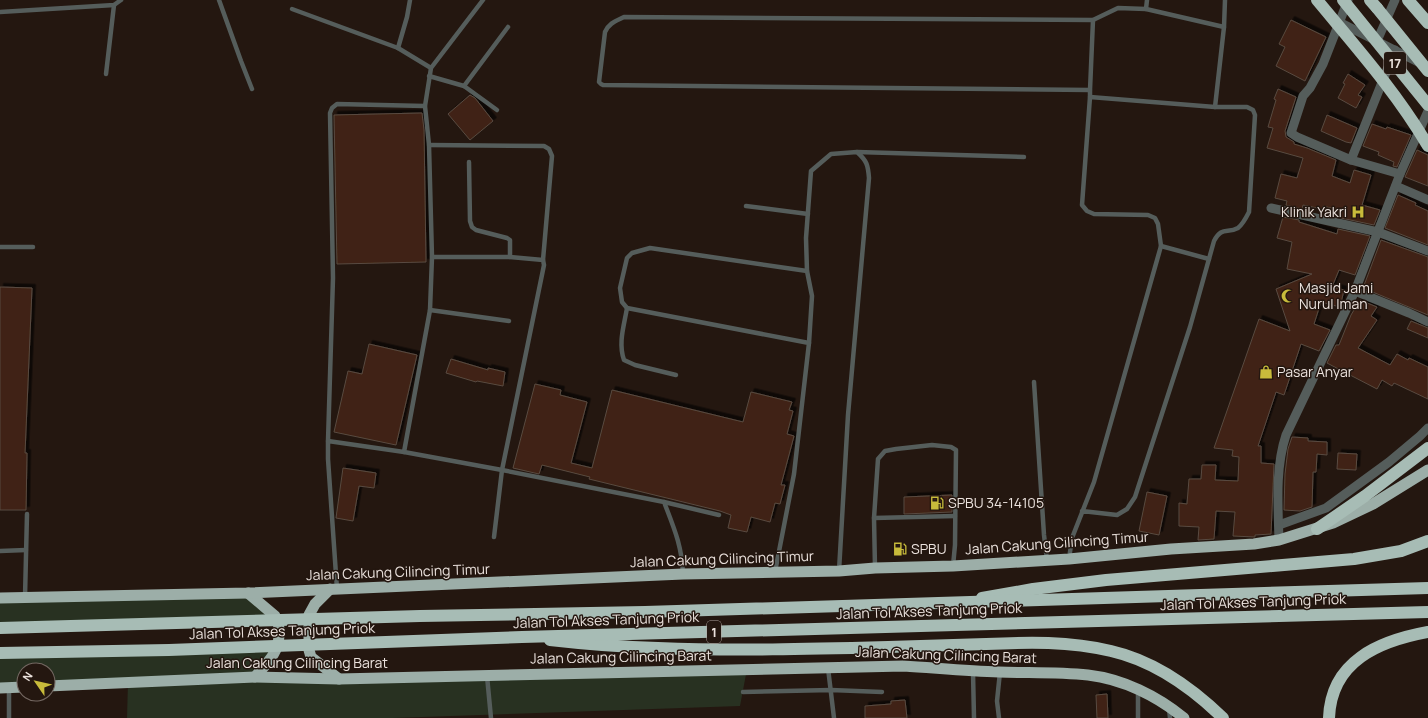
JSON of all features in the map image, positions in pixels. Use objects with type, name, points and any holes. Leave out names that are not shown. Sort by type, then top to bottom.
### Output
[{"type":"highway","points":[[1317,0],[1380,76],[1428,146]]},
{"type":"highway","name":"17","points":[[1343,0],[1428,104]]},
{"type":"highway","points":[[1408,0],[1428,23]]},
{"type":"highway","points":[[1374,4],[1428,62]]},
{"type":"highway","name":"17","points":[[1374,4],[1428,71]]},
{"type":"highway","points":[[1360,22],[1395,67],[1427,120]]},
{"type":"highway","points":[[1317,529],[1365,496],[1428,448]]},
{"type":"highway","name":"Jalan Cakung Cilincing Timur","points":[[0,598],[248,593],[683,574],[839,571],[1069,559],[1171,549],[1254,544],[1279,540],[1333,523],[1373,504],[1428,470]]},
{"type":"highway","points":[[955,602],[1033,589],[1106,580],[1354,559],[1401,551],[1428,541]]},
{"type":"highway","name":"Jalan Tol Akses Tanjung Priok","points":[[0,628],[420,616],[645,612],[1428,588]]},
{"type":"highway","points":[[334,589],[315,604],[309,615],[309,650],[311,657],[339,679]]},
{"type":"highway","points":[[248,593],[274,616],[278,621],[279,626],[278,646],[270,660],[255,677]]},
{"type":"highway","name":"Jalan Tol Akses Tanjung Priok","points":[[0,653],[169,650],[522,638],[1428,612]]},
{"type":"highway","points":[[1329,718],[1331,697],[1335,686],[1340,677],[1355,661],[1376,648],[1390,642],[1428,632]]},
{"type":"highway","points":[[522,638],[617,646],[716,650],[780,650],[1024,643],[1070,644],[1112,651],[1148,664],[1187,687],[1223,718]]},
{"type":"highway","name":"Jalan Cakung Cilincing Barat","points":[[56,686],[255,677],[339,679],[904,666],[973,671],[1089,675],[1138,689],[1170,713],[1184,718]]},
{"type":"highway","points":[[4,688],[16,687]]},
{"type":"street","points":[[1348,0],[1323,64],[1310,88],[1303,96],[1292,133],[1297,138],[1351,160],[1400,174]]},
{"type":"street","points":[[1377,41],[1395,0]]},
{"type":"street","points":[[1339,22],[1428,67]]},
{"type":"street","points":[[1351,160],[1395,50]]},
{"type":"street","points":[[1279,540],[1279,467],[1281,451],[1286,435],[1355,291],[1400,174],[1427,120],[1428,111]]},
{"type":"street","points":[[1396,186],[1428,200]]},
{"type":"street","points":[[1271,208],[1378,232],[1428,251]]},
{"type":"street","points":[[1355,291],[1428,322]]},
{"type":"street","points":[[1279,525],[1326,508],[1389,462],[1428,428]]},
{"type":"lane","points":[[0,12],[114,6],[121,0]]},
{"type":"lane","points":[[220,0],[252,89]]},
{"type":"lane","points":[[398,48],[407,17],[410,0]]},
{"type":"lane","points":[[404,452],[430,310],[432,257],[429,144],[425,106],[429,76],[431,68],[483,0]]},
{"type":"lane","points":[[1146,9],[1147,0]]},
{"type":"lane","points":[[1215,107],[1224,27],[1225,0]]},
{"type":"lane","points":[[106,74],[114,6]]},
{"type":"lane","points":[[1090,90],[603,85],[599,82],[605,32],[613,22],[624,17],[1093,20],[1118,8],[1146,9],[1224,27]]},
{"type":"lane","points":[[292,9],[398,48],[431,68]]},
{"type":"lane","points":[[1069,559],[1072,538],[1094,482],[1161,246],[1158,224],[1155,218],[1148,215],[1094,214],[1087,211],[1082,205],[1090,97],[1093,20]]},
{"type":"lane","points":[[464,86],[508,27]]},
{"type":"lane","points":[[429,76],[464,86],[498,110]]},
{"type":"lane","points":[[1082,512],[1117,515],[1127,509],[1135,497],[1218,235],[1224,230],[1237,228],[1244,222],[1249,212],[1255,115],[1253,110],[1247,108],[1215,107],[1090,97]]},
{"type":"lane","points":[[334,589],[328,459],[333,278],[330,113],[332,108],[337,104],[425,106]]},
{"type":"lane","points":[[429,144],[544,146],[548,149],[552,156],[543,260],[544,265],[502,470],[494,537]]},
{"type":"lane","points":[[839,571],[848,415],[869,178],[868,169],[864,159],[857,152]]},
{"type":"lane","points":[[775,572],[794,474],[809,343],[812,296],[808,271],[806,238],[811,171],[831,154],[857,152],[1024,158]]},
{"type":"lane","points":[[469,162],[470,221],[472,227],[476,230],[510,240],[510,257]]},
{"type":"lane","points":[[746,206],[808,214]]},
{"type":"lane","points":[[1161,246],[1209,260]]},
{"type":"lane","points":[[0,247],[33,248]]},
{"type":"lane","points":[[808,271],[650,248],[632,253],[627,258],[620,288],[622,302],[627,308],[809,343]]},
{"type":"lane","points":[[432,257],[510,257],[543,260]]},
{"type":"lane","points":[[627,308],[621,338],[624,360],[635,365],[676,375]]},
{"type":"lane","points":[[430,310],[509,321]]},
{"type":"lane","points":[[1034,382],[1047,560]]},
{"type":"lane","points":[[328,441],[404,452],[502,470],[664,502],[719,515]]},
{"type":"lane","points":[[875,568],[874,518],[878,459],[885,452],[896,448],[932,445],[951,446],[956,450],[954,566]]},
{"type":"lane","points":[[664,502],[680,544],[683,574]]},
{"type":"lane","points":[[25,598],[27,514]]},
{"type":"lane","points":[[874,518],[955,516]]},
{"type":"lane","points":[[0,551],[26,550]]},
{"type":"lane","points":[[828,668],[834,718]]},
{"type":"lane","points":[[973,671],[974,718]]},
{"type":"lane","points":[[999,718],[997,701],[1000,672]]},
{"type":"lane","points":[[487,676],[491,718]]},
{"type":"lane","points":[[4,688],[9,718]]},
{"type":"lane","points":[[1138,689],[1138,718]]},
{"type":"lane","points":[[743,692],[831,690],[882,692]]},
{"type":"green space","points":[[248,593],[275,616],[0,628],[0,598]]},
{"type":"green space","points":[[278,644],[256,676],[747,669],[740,706],[393,718],[127,718],[128,682],[56,686],[56,662],[16,662],[16,688],[0,689],[0,653]]},
{"type":"building","points":[[1291,20],[1326,37],[1305,81],[1276,66],[1285,47],[1279,44]]},
{"type":"building","points":[[1348,74],[1365,85],[1358,95],[1362,97],[1356,108],[1338,98]]},
{"type":"building","points":[[1278,89],[1296,97],[1285,131],[1286,137],[1294,142],[1294,144],[1336,160],[1332,176],[1350,183],[1354,170],[1371,175],[1362,205],[1380,210],[1374,225],[1341,218],[1342,216],[1338,215],[1339,210],[1323,206],[1322,209],[1303,205],[1302,209],[1286,205],[1287,201],[1275,198],[1281,174],[1297,178],[1303,158],[1267,148],[1273,128],[1268,127],[1276,100],[1274,99]]},
{"type":"building","points":[[470,95],[475,98],[493,121],[470,140],[448,114]]},
{"type":"building","points":[[422,113],[424,130],[426,262],[337,264],[334,115]]},
{"type":"building","points":[[1327,115],[1357,128],[1351,143],[1321,131]]},
{"type":"building","points":[[1372,124],[1411,135],[1397,167],[1393,166],[1394,162],[1378,155],[1379,152],[1363,146]]},
{"type":"building","points":[[1417,150],[1428,155],[1428,186],[1405,177]]},
{"type":"building","points":[[1398,195],[1416,203],[1415,205],[1428,211],[1428,245],[1385,228]]},
{"type":"building","points":[[1283,217],[1299,220],[1299,222],[1337,234],[1338,229],[1370,236],[1355,275],[1339,270],[1332,287],[1344,290],[1340,307],[1321,302],[1314,324],[1330,330],[1319,351],[1301,344],[1284,395],[1276,392],[1258,446],[1261,446],[1261,463],[1274,464],[1271,534],[1255,535],[1255,537],[1233,536],[1235,512],[1216,511],[1214,539],[1198,540],[1199,527],[1179,526],[1179,503],[1187,504],[1189,479],[1201,479],[1202,465],[1216,465],[1215,480],[1238,481],[1239,457],[1232,456],[1233,450],[1214,448],[1259,319],[1290,331],[1276,289],[1312,274],[1287,269],[1292,242],[1277,238]]},
{"type":"building","points":[[1381,240],[1428,257],[1428,315],[1363,288]]},
{"type":"building","points":[[0,287],[32,288],[25,453],[27,453],[26,510],[0,510]]},
{"type":"building","points":[[1360,300],[1377,307],[1371,316],[1377,320],[1358,348],[1390,365],[1397,354],[1408,360],[1409,358],[1428,367],[1428,399],[1394,383],[1392,386],[1382,380],[1377,389],[1327,363],[1336,345],[1339,345],[1351,315]]},
{"type":"building","points":[[1411,321],[1428,328],[1428,338],[1407,329]]},
{"type":"building","points":[[369,344],[417,355],[396,445],[334,432],[348,371],[362,374]]},
{"type":"building","points":[[451,359],[488,370],[488,368],[505,372],[503,386],[476,382],[446,373]]},
{"type":"building","points":[[535,384],[561,390],[560,395],[587,402],[571,463],[592,468],[612,390],[743,422],[751,392],[792,402],[789,410],[793,411],[787,434],[794,436],[781,485],[785,485],[780,504],[775,503],[770,522],[751,517],[747,532],[728,528],[731,515],[720,511],[589,479],[590,477],[542,465],[539,474],[513,468]]},
{"type":"building","points":[[1292,437],[1308,438],[1308,441],[1327,442],[1327,455],[1317,454],[1316,472],[1313,472],[1312,507],[1300,511],[1284,510],[1285,474],[1288,449]]},
{"type":"building","points":[[1338,453],[1357,454],[1356,470],[1337,469]]},
{"type":"building","points":[[343,468],[376,473],[374,488],[359,486],[353,521],[336,518]]},
{"type":"building","points":[[1147,492],[1167,496],[1159,535],[1139,531]]},
{"type":"building","points":[[952,495],[952,512],[904,514],[904,497]]},
{"type":"building","points":[[1107,694],[1108,718],[1097,718],[1096,695]]},
{"type":"building","points":[[905,700],[907,718],[865,718],[865,706],[891,704],[891,701]]},
{"type":"place","name":"Klinik Yakri","points":[[1358,212]]},
{"type":"place","name":"Masjid Jami Nurul Iman","points":[[1288,296]]},
{"type":"place","name":"Pasar Anyar","points":[[1266,372]]},
{"type":"place","name":"SPBU 34-14105","points":[[937,503]]},
{"type":"place","name":"SPBU","points":[[900,549]]}]
